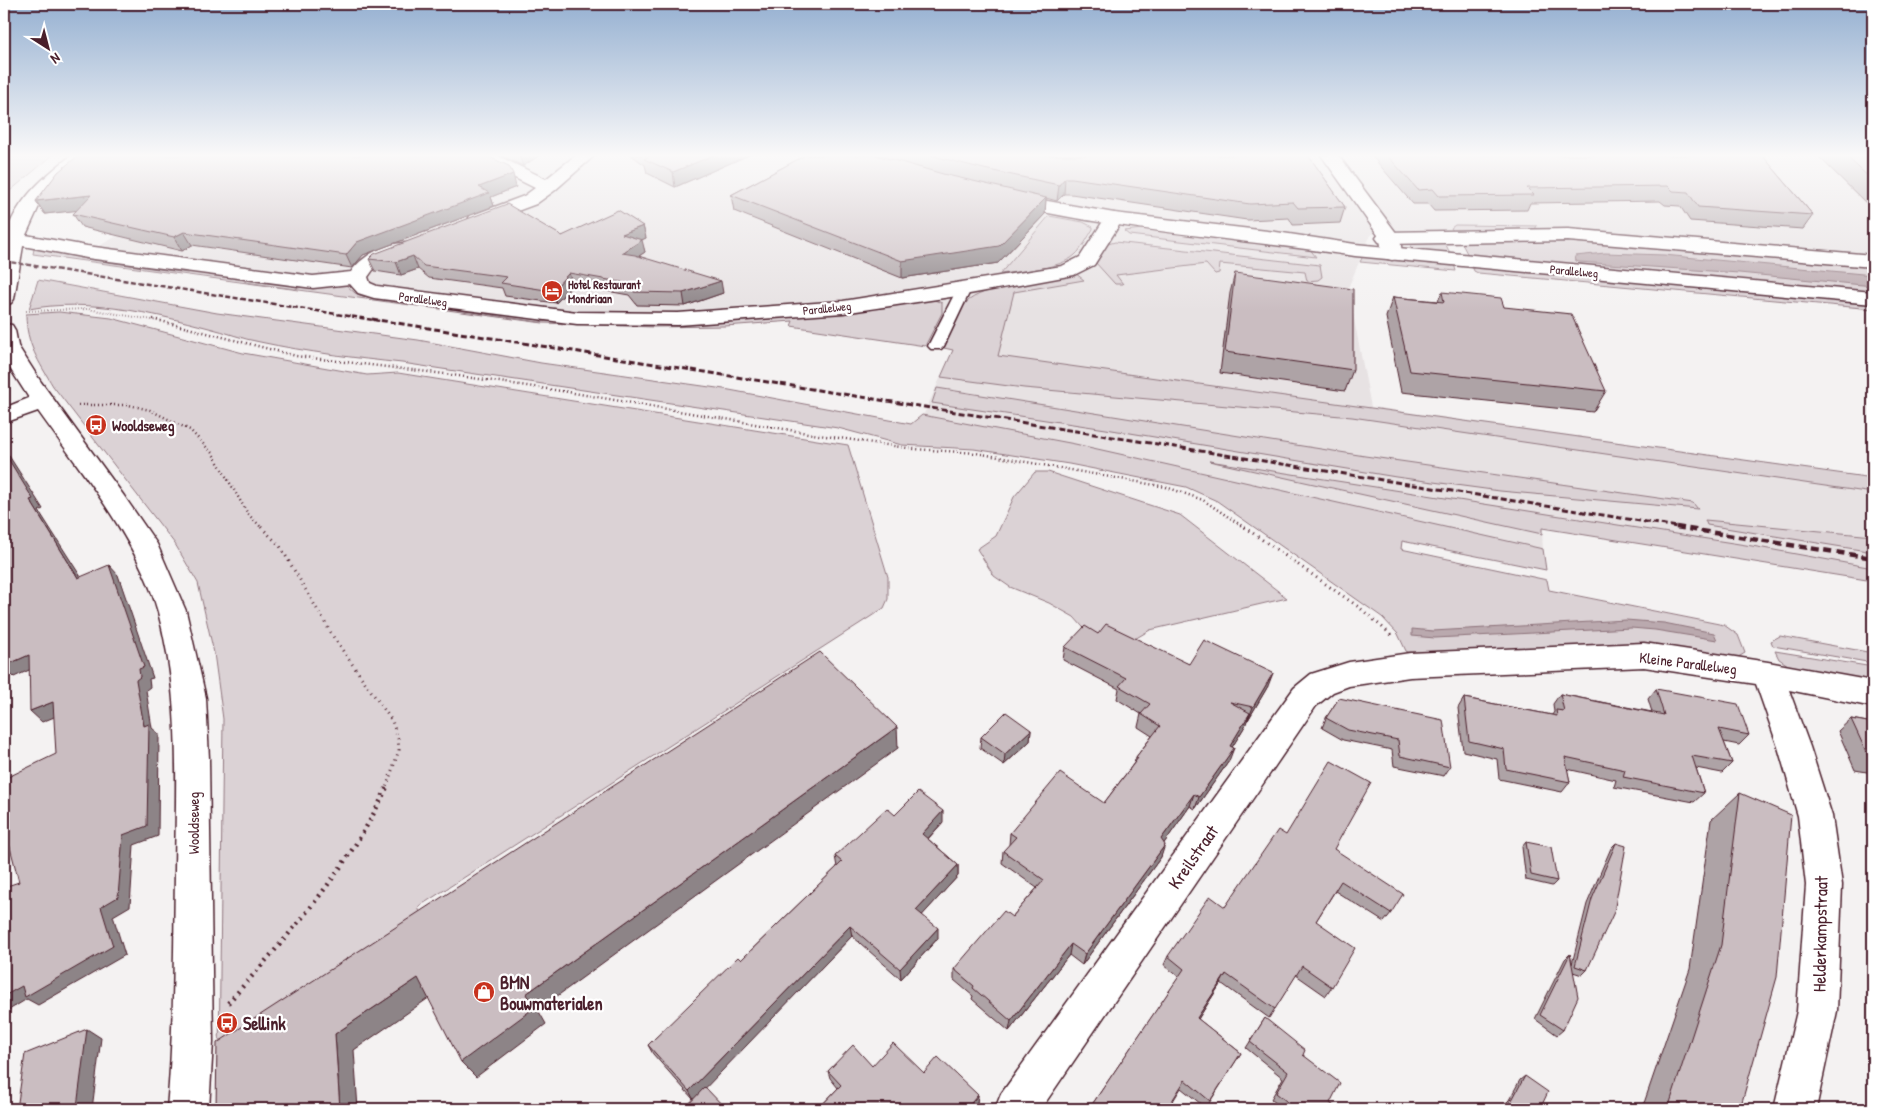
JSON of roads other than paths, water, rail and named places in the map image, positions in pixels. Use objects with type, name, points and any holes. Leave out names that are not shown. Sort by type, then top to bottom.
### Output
[{"type":"street","points":[[4,299],[8,262],[28,207]]},
{"type":"street","points":[[464,226],[513,207]]},
{"type":"street","points":[[1055,207],[1114,218]]},
{"type":"street","points":[[1364,207],[1391,246]]},
{"type":"street","name":"Parallelweg","points":[[358,277],[364,289],[374,292],[532,314],[586,318],[678,319],[781,312],[843,307],[1053,274],[1079,266],[1091,255],[1114,218],[1276,238],[1337,248],[1568,235],[1873,261]]},
{"type":"street","points":[[15,239],[87,252],[313,282],[358,277],[360,272],[371,261],[418,242]]},
{"type":"street","name":"Parallelweg","points":[[1391,246],[1873,298]]},
{"type":"street","name":"Wooldseweg","points":[[5,341],[147,551],[172,611],[190,698],[193,820],[193,1042],[188,1109]]},
{"type":"street","points":[[4,416],[48,406]]},
{"type":"street","name":"Kleine Parallelweg","points":[[1410,665],[1644,655],[1768,674],[1873,694]]},
{"type":"street","name":"Kreilstraat","points":[[1016,1109],[1305,696],[1322,683],[1350,674],[1410,665]]},
{"type":"street","name":"Helderkampstraat","points":[[1768,674],[1794,747],[1815,816],[1824,885],[1818,1011],[1795,1109]]},
{"type":"lane","points":[[936,346],[964,289]]},
{"type":"railway","points":[[4,261],[380,321]]},
{"type":"railway","points":[[372,319],[1684,528]]},
{"type":"railway","points":[[1676,527],[1873,558]]},
{"type":"place","name":"Hotel Restaurant Mondriaan","points":[[552,291]]},
{"type":"place","name":"Wooldseweg","points":[[96,425]]},
{"type":"place","name":"BMN Bouwmaterialen","points":[[484,992]]},
{"type":"place","name":"Sellink","points":[[227,1023]]}]
